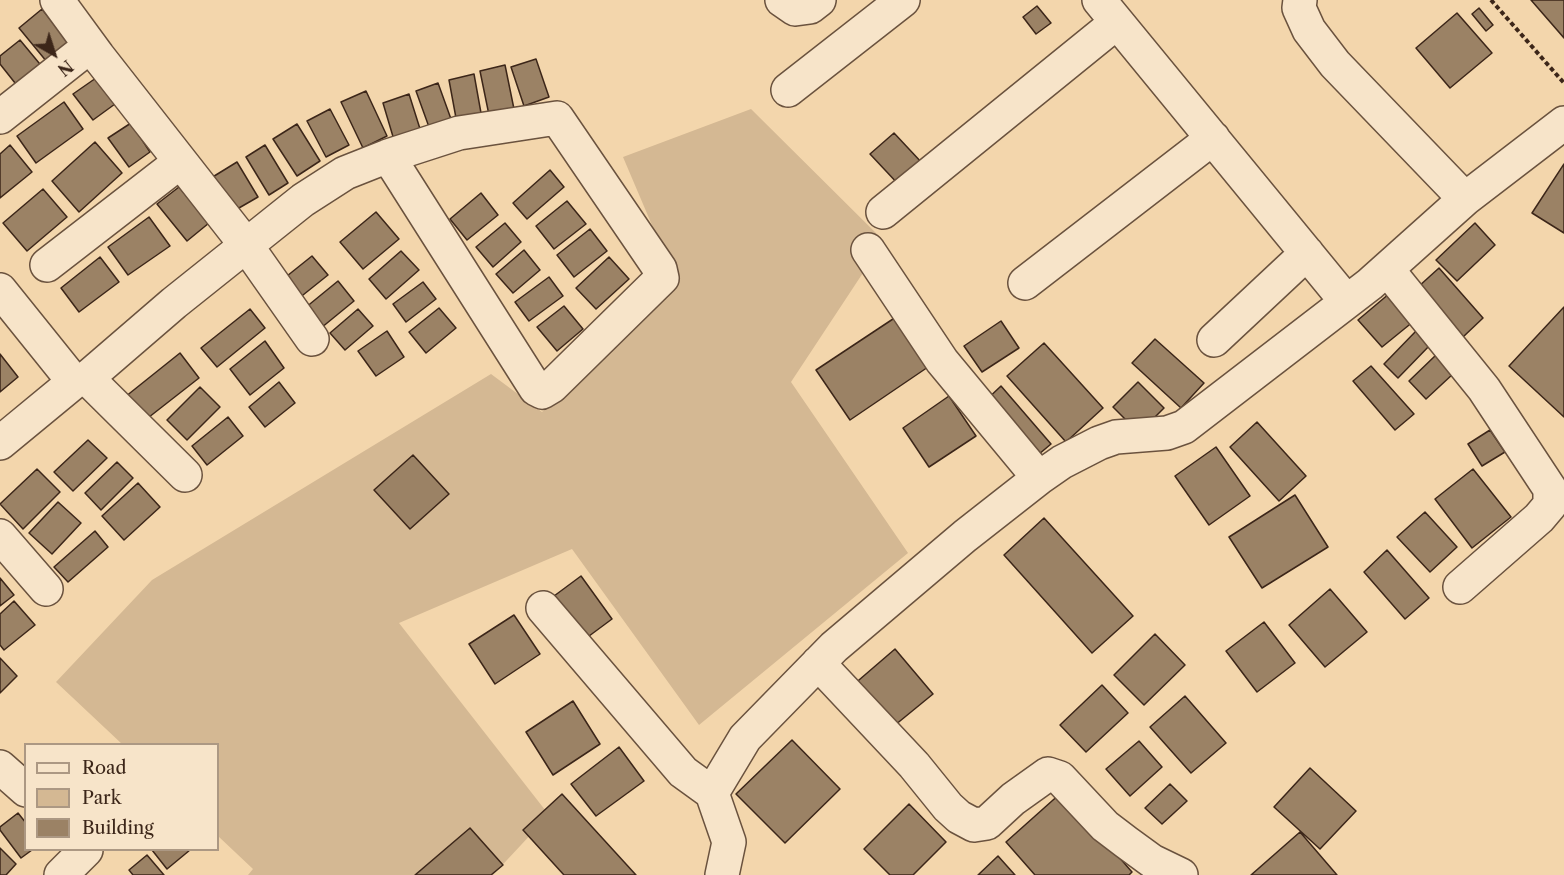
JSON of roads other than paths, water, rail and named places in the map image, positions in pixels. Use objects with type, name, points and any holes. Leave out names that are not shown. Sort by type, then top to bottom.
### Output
[{"type":"street","points":[[57,0],[90,46],[246,245],[312,339]]},
{"type":"street","points":[[782,0],[795,9],[810,7],[819,0]]},
{"type":"street","points":[[788,90],[903,0]]},
{"type":"street","points":[[1300,0],[1299,8],[1309,30],[1335,64],[1465,199]]},
{"type":"street","points":[[883,212],[1107,11],[1346,301]]},
{"type":"street","points":[[0,117],[90,46]]},
{"type":"street","points":[[0,443],[303,200],[345,173],[388,156],[459,133],[557,118],[660,269],[662,278],[552,386],[542,392],[536,389],[388,156]]},
{"type":"street","points":[[712,793],[745,738],[834,646],[965,536],[1062,462],[1099,443],[1116,437],[1167,433],[1184,428],[1387,269],[1465,199],[1564,123]]},
{"type":"street","points":[[1025,283],[1213,138]]},
{"type":"street","points":[[47,265],[180,162]]},
{"type":"street","points":[[868,250],[942,361],[1039,478]]},
{"type":"street","points":[[1214,340],[1307,253]]},
{"type":"street","points":[[1387,269],[1484,389],[1550,489],[1550,505],[1539,518],[1460,587]]},
{"type":"street","points":[[0,290],[80,380],[185,475]]},
{"type":"street","points":[[0,536],[46,589]]},
{"type":"street","points":[[543,608],[682,772],[712,793],[729,842],[722,875]]},
{"type":"street","points":[[818,663],[914,765],[959,817],[974,825],[987,823],[1013,799],[1048,774],[1060,778],[1147,868],[1181,875]]},
{"type":"street","points":[[0,767],[24,788]]},
{"type":"street","points":[[60,875],[84,851]]}]
